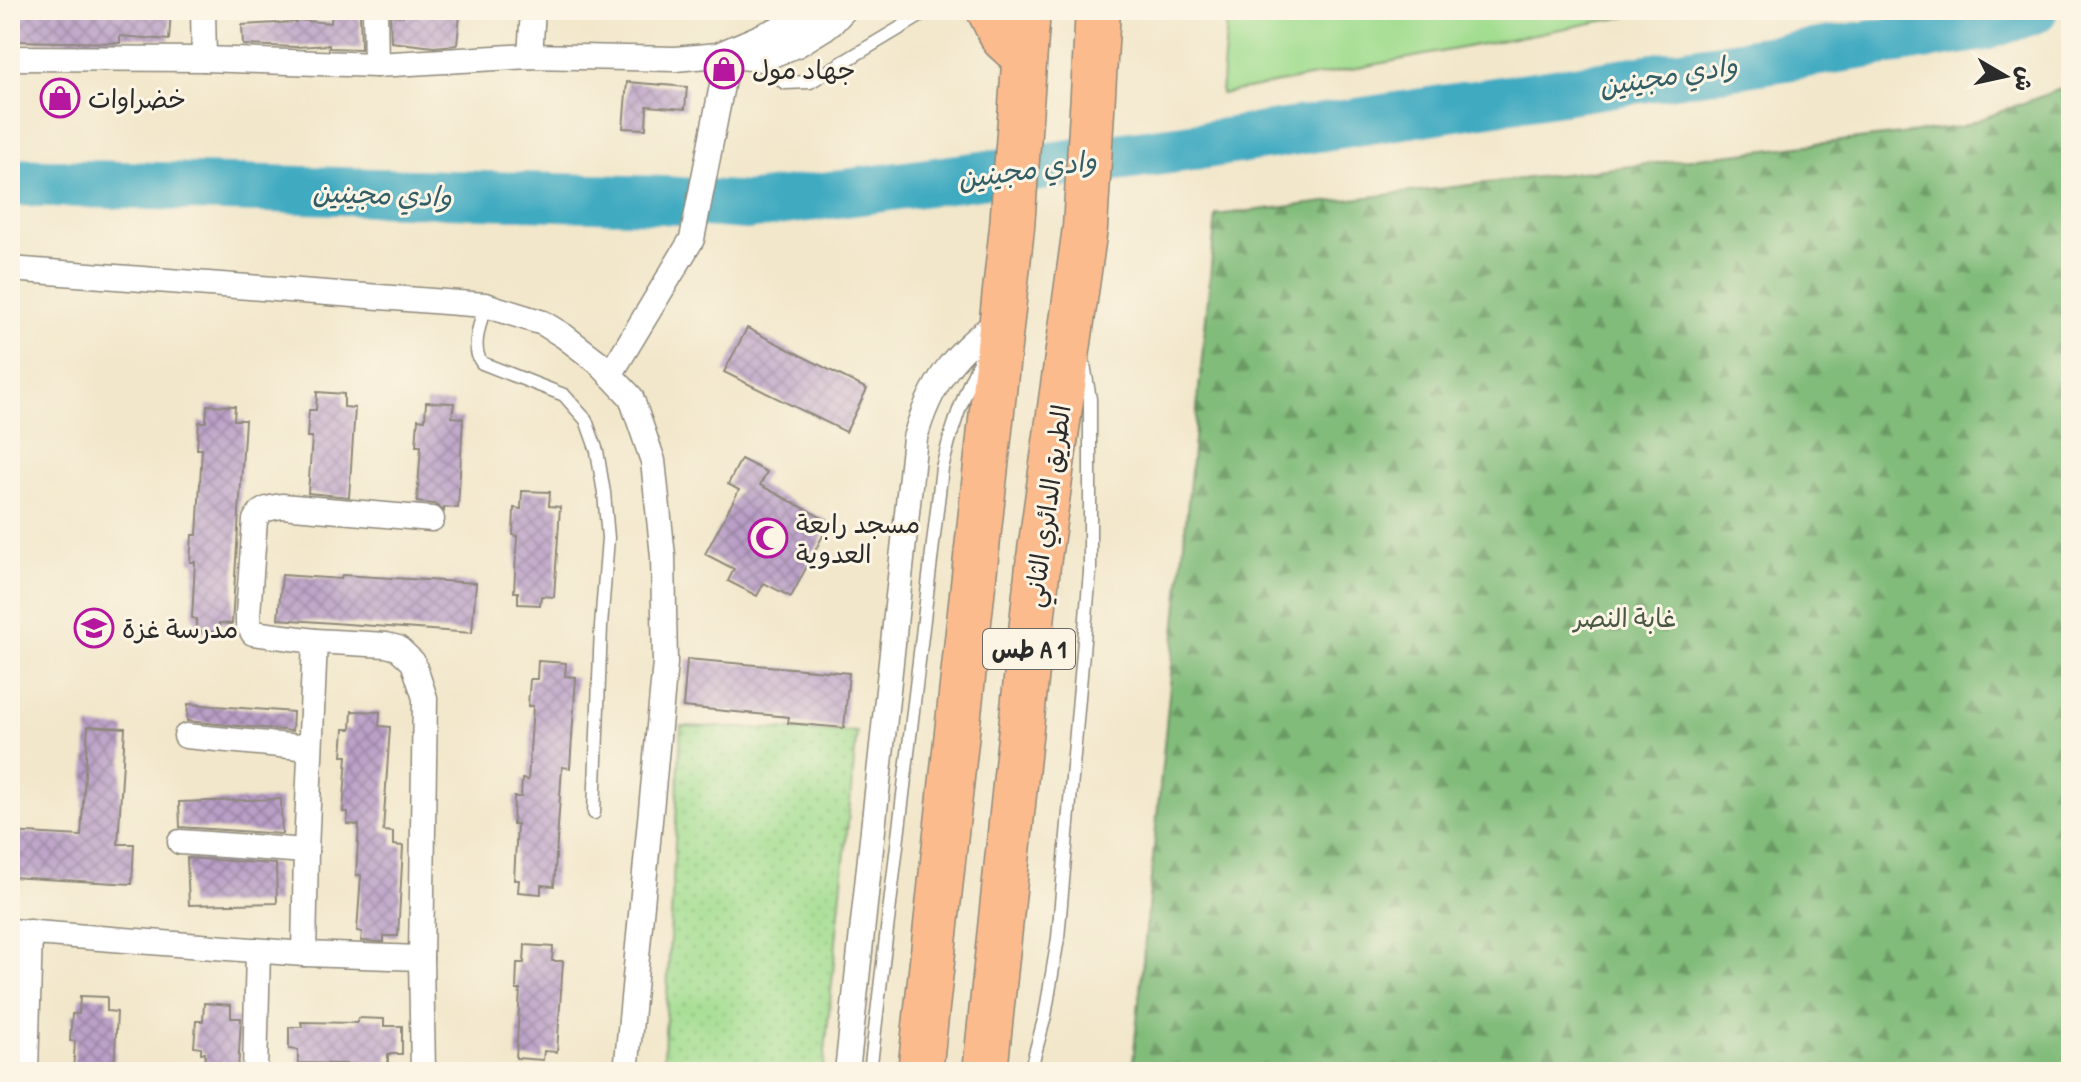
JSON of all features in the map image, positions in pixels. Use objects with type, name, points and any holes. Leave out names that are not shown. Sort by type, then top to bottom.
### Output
[{"type":"highway","points":[[989,10],[1003,38],[1024,68]]},
{"type":"highway","points":[[1024,68],[1028,10]]},
{"type":"highway","name":"الطريق الدائري الثاني","points":[[985,1072],[1038,565],[1085,228],[1098,10]]},
{"type":"highway","name":"طس A 1","points":[[920,1072],[1012,227],[1024,68]]},
{"type":"street","points":[[203,10],[204,59]]},
{"type":"street","points":[[375,10],[376,65]]},
{"type":"street","points":[[530,56],[533,10]]},
{"type":"street","points":[[718,55],[791,25],[818,10]]},
{"type":"street","points":[[10,58],[204,59],[376,65],[530,56],[675,59],[718,55],[762,59],[797,45],[831,24],[844,10]]},
{"type":"street","points":[[610,375],[692,239],[723,80],[718,55]]},
{"type":"street","points":[[10,269],[485,305],[543,323],[564,336],[598,362],[631,397],[653,461],[663,571],[665,663],[626,1072]]},
{"type":"street","points":[[847,1072],[915,438],[929,398],[951,363],[975,339],[1002,319]]},
{"type":"street","points":[[423,1072],[421,958],[425,698],[413,662],[398,648],[386,645],[253,633],[248,624],[255,520],[264,509],[282,506],[432,519]]},
{"type":"street","points":[[304,954],[315,641]]},
{"type":"street","points":[[186,736],[310,748]]},
{"type":"street","points":[[180,842],[306,851]]},
{"type":"street","points":[[26,1072],[20,932],[304,954],[421,958]]},
{"type":"street","points":[[255,1072],[258,951]]},
{"type":"lane","points":[[762,59],[772,75],[785,83],[810,82],[930,10]]},
{"type":"lane","points":[[485,305],[477,357],[482,363],[564,395],[586,420],[597,451],[608,538],[601,626],[594,813]]},
{"type":"lane","points":[[1030,1072],[1045,1016],[1058,938],[1090,572],[1090,399],[1074,308]]},
{"type":"lane","points":[[870,1072],[942,468],[951,429],[965,391],[1002,319]]},
{"type":"green space","points":[[1228,10],[1660,10],[1221,94]]},
{"type":"green space","name":"غابة النصر","points":[[2071,85],[2071,1072],[1132,1072],[1216,215],[1960,127]]},
{"type":"green space","points":[[681,726],[857,732],[823,1072],[663,1072]]},
{"type":"building","points":[[10,10],[171,10],[169,40],[120,36],[120,43],[10,41]]},
{"type":"building","points":[[404,10],[460,15],[457,45],[434,47],[391,42],[390,15],[403,16]]},
{"type":"building","points":[[332,11],[360,13],[361,49],[329,48],[329,45],[243,45],[242,25],[296,20],[331,23]]},
{"type":"building","points":[[627,82],[687,87],[685,109],[647,106],[646,129],[623,128]]},
{"type":"building","points":[[747,328],[867,389],[846,432],[724,372]]},
{"type":"building","points":[[317,392],[344,394],[344,407],[355,408],[349,497],[308,493],[312,437],[307,437],[309,410],[316,410]]},
{"type":"building","points":[[426,402],[454,403],[452,417],[463,418],[458,508],[444,507],[444,511],[434,504],[417,502],[421,446],[416,446],[418,419],[425,420]]},
{"type":"building","points":[[207,405],[235,406],[234,420],[245,420],[232,624],[219,623],[218,632],[196,631],[196,619],[192,618],[195,562],[190,562],[192,535],[197,535],[202,449],[197,449],[199,422],[206,422]]},
{"type":"building","name":"مسجد رابعة العدوية","points":[[741,459],[767,472],[760,485],[830,522],[791,597],[764,583],[757,596],[728,581],[734,569],[705,554],[739,490],[728,484]]},
{"type":"building","points":[[522,491],[550,492],[549,506],[560,507],[554,597],[541,596],[540,605],[518,604],[518,592],[514,592],[517,536],[513,535],[514,508],[521,509]]},
{"type":"building","points":[[282,575],[341,579],[342,575],[476,583],[472,633],[278,619]]},
{"type":"building","points":[[687,659],[849,673],[844,728],[788,723],[789,717],[683,707]]},
{"type":"building","points":[[538,661],[566,663],[565,676],[576,677],[570,768],[562,767],[554,886],[541,885],[541,894],[518,892],[519,880],[514,880],[517,824],[513,824],[514,797],[521,797],[522,779],[528,780],[533,706],[528,706],[530,679],[537,679]]},
{"type":"building","points":[[188,704],[293,712],[292,731],[187,721]]},
{"type":"building","points":[[352,711],[380,712],[379,726],[390,727],[383,831],[393,832],[393,845],[403,846],[398,936],[384,936],[384,942],[361,941],[362,932],[357,931],[361,875],[356,875],[359,825],[347,824],[348,812],[343,812],[347,756],[342,756],[344,729],[351,729]]},
{"type":"building","points":[[88,726],[125,728],[118,844],[134,844],[132,884],[10,877],[10,832],[81,836]]},
{"type":"building","points":[[281,799],[282,834],[180,827],[179,802]]},
{"type":"building","points":[[187,858],[276,864],[277,903],[189,905]]},
{"type":"building","points":[[525,945],[553,947],[552,961],[563,961],[557,1052],[544,1051],[543,1060],[516,1058],[520,990],[516,990],[517,963],[524,963]]},
{"type":"building","points":[[80,996],[107,997],[107,1011],[117,1012],[114,1072],[73,1072],[75,1041],[70,1041],[72,1014],[79,1014]]},
{"type":"building","points":[[204,1003],[231,1005],[231,1018],[241,1018],[238,1072],[204,1072],[205,1053],[201,1053],[201,1048],[194,1047],[196,1021],[203,1021]]},
{"type":"building","points":[[358,1018],[384,1019],[384,1026],[402,1026],[402,1054],[388,1054],[388,1065],[298,1063],[298,1050],[289,1049],[289,1027],[302,1027],[301,1022],[357,1023]]},
{"type":"waterway","name":"وادي مجينين","points":[[10,182],[664,200],[747,206],[1192,147],[1984,27],[2034,10]]},
{"type":"place","name":"جهاد مول","points":[[724,69]]},
{"type":"place","name":"خضراوات","points":[[60,98]]},
{"type":"place","name":"مسجد رابعة العدوية","points":[[768,538]]},
{"type":"place","name":"مدرسة غزة","points":[[94,628]]}]
